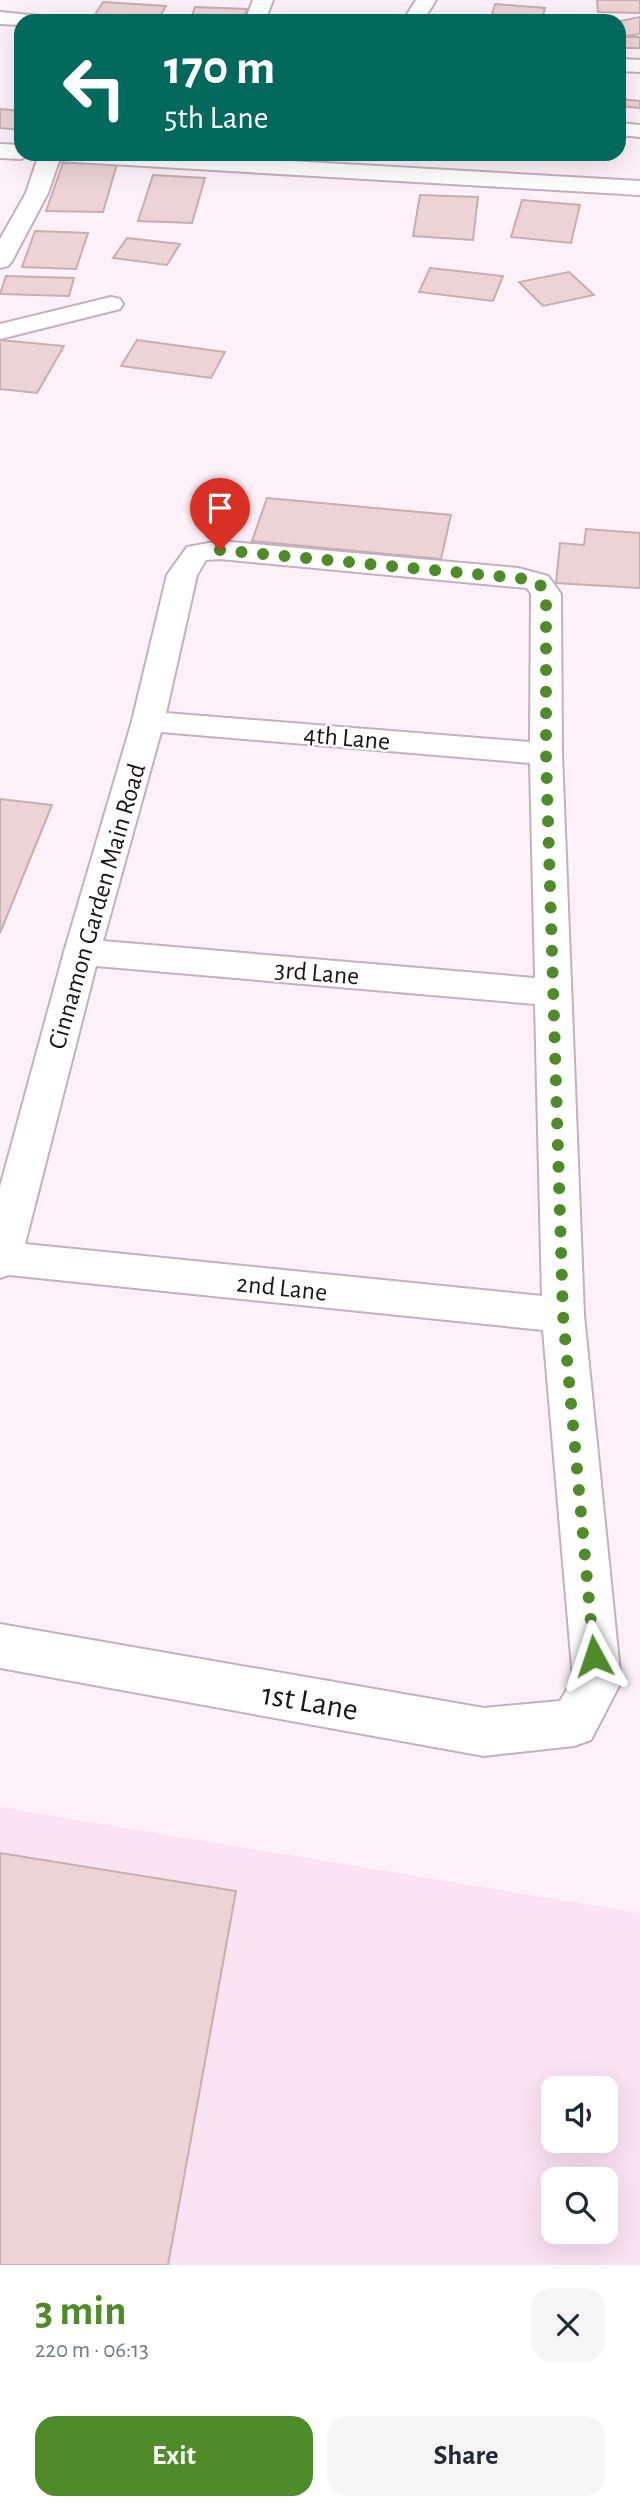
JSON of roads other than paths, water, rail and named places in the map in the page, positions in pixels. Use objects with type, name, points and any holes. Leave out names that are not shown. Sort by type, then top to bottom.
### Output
[{"type":"street","points":[[0,261],[37,193],[48,161]]},
{"type":"street","points":[[172,161],[640,188]]},
{"type":"street","points":[[0,332],[111,304]]},
{"type":"street","name":"Cinnamon Garden Main Road","points":[[1,1260],[82,952],[148,721],[182,575],[197,553],[220,550],[538,582],[546,593],[546,754]]},
{"type":"street","name":"4th Lane","points":[[148,721],[546,754]]},
{"type":"street","points":[[546,754],[563,1315]]},
{"type":"street","name":"3rd Lane","points":[[82,952],[553,993]]},
{"type":"street","name":"2nd Lane","points":[[1,1260],[563,1315]]},
{"type":"street","name":"1st Lane","points":[[0,1646],[484,1731],[574,1723],[597,1682],[563,1315]]}]
